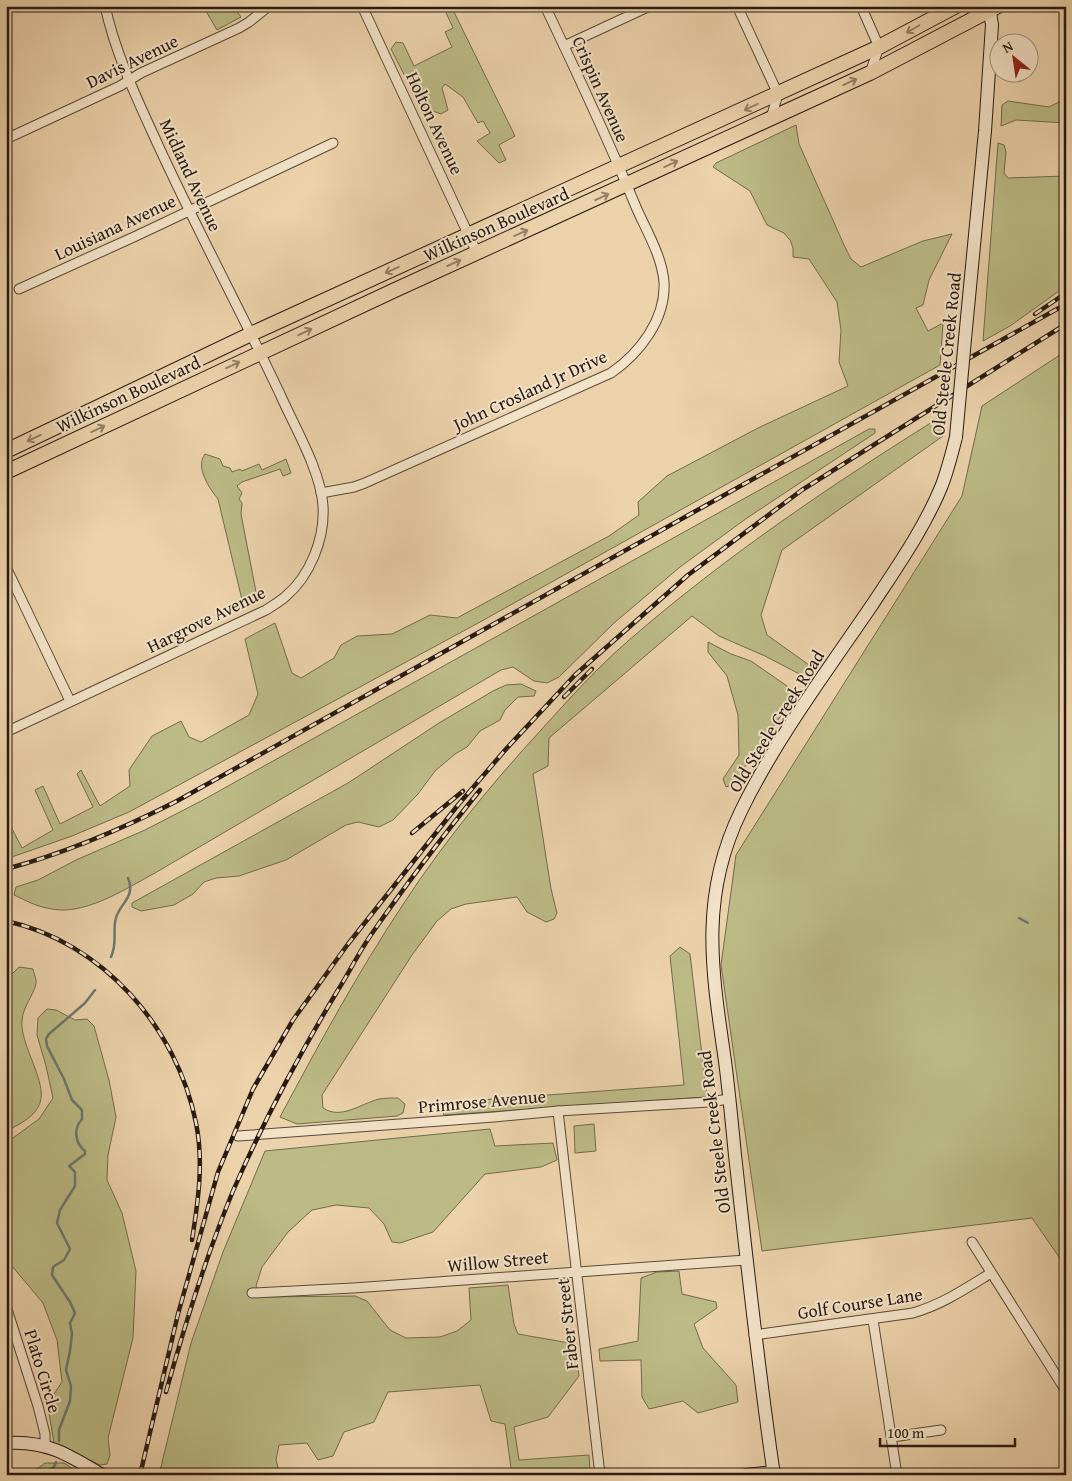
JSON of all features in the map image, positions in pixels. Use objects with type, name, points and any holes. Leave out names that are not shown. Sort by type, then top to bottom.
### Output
[{"type":"main road","name":"Wilkinson Boulevard","points":[[6,451],[251,334],[879,47],[956,6]]},
{"type":"main road","name":"Wilkinson Boulevard","points":[[6,472],[260,352],[870,73],[993,8]]},
{"type":"main road","name":"Old Steele Creek Road","points":[[773,1474],[754,1335],[729,1099],[716,1000],[711,939],[715,895],[724,854],[742,809],[791,726],[888,581],[917,533],[942,484],[956,437],[985,131],[993,8]]},
{"type":"main road","points":[[6,1443],[27,1443],[62,1451],[102,1475]]},
{"type":"main road","points":[[746,1475],[773,1474]]},
{"type":"street","name":"Midland Avenue","points":[[105,6],[110,30],[129,80],[190,211],[260,352]]},
{"type":"street","name":"Davis Avenue","points":[[6,139],[239,28],[269,6]]},
{"type":"street","name":"Holton Avenue","points":[[362,6],[477,253]]},
{"type":"street","name":"Crispin Avenue","points":[[545,6],[627,185]]},
{"type":"street","points":[[564,46],[650,6]]},
{"type":"street","points":[[737,6],[778,94],[771,118]]},
{"type":"street","points":[[861,6],[879,47],[870,73]]},
{"type":"street","name":"Louisiana Avenue","points":[[19,289],[333,143]]},
{"type":"street","name":"John Crosland Jr Drive","points":[[321,492],[365,483],[611,373],[626,362],[641,347],[656,320],[662,301],[664,282],[660,263],[627,185]]},
{"type":"street","name":"Hargrove Avenue","points":[[6,732],[266,610],[285,597],[300,580],[310,565],[322,529],[323,506],[321,492],[311,464],[260,352]]},
{"type":"street","points":[[6,567],[70,701]]},
{"type":"street","name":"Primrose Avenue","points":[[238,1136],[485,1118],[558,1110],[709,1102],[729,1099]]},
{"type":"street","name":"Faber Street","points":[[558,1110],[600,1475]]},
{"type":"street","points":[[972,1242],[1066,1391]]},
{"type":"street","name":"Willow Street","points":[[252,1293],[363,1288],[746,1260]]},
{"type":"street","name":"Golf Course Lane","points":[[754,1335],[914,1313],[935,1306],[991,1273]]},
{"type":"street","name":"Plato Circle","points":[[6,1306],[38,1406],[45,1434],[45,1446]]},
{"type":"street","points":[[873,1320],[897,1475]]},
{"type":"street","points":[[892,1437],[941,1430]]},
{"type":"shaded area","points":[[203,6],[233,6],[241,17],[217,30]]},
{"type":"shaded area","points":[[443,6],[460,6],[454,12],[515,136],[499,145],[506,160],[499,163],[477,141],[490,133],[483,121],[478,123],[463,97],[445,84],[442,88],[448,110],[441,114],[420,106],[391,49],[396,42],[403,43],[414,66],[452,47],[445,32],[453,28]]},
{"type":"shaded area","points":[[1066,91],[1066,123],[1016,120],[1001,126],[1002,105],[1008,101],[1049,107],[1061,101]]},
{"type":"shaded area","points":[[796,125],[799,144],[844,245],[851,259],[861,267],[923,241],[952,234],[929,280],[923,305],[916,308],[928,331],[943,323],[940,365],[480,622],[129,812],[72,836],[6,859],[6,825],[9,823],[22,848],[53,830],[35,790],[43,786],[60,824],[93,807],[77,774],[81,770],[100,806],[130,786],[129,770],[152,736],[181,721],[189,737],[201,742],[249,715],[258,694],[245,639],[275,623],[292,673],[301,678],[334,658],[341,645],[357,636],[392,634],[430,615],[457,618],[609,536],[639,515],[638,502],[667,476],[758,428],[848,386],[839,362],[841,330],[837,302],[809,259],[793,257],[793,248],[790,240],[784,233],[767,225],[750,191],[713,167],[716,163]]},
{"type":"shaded area","points":[[998,143],[1004,145],[1006,152],[1004,173],[1008,178],[1066,176],[1066,286],[1010,326],[983,341]]},
{"type":"shaded area","points":[[1066,351],[1066,1267],[1032,1218],[762,1251],[721,965],[736,855],[962,496],[982,406]]},
{"type":"shaded area","points":[[945,414],[943,436],[782,550],[761,615],[767,635],[816,670],[809,679],[765,656],[719,636],[692,616],[549,738],[548,766],[533,774],[551,889],[557,913],[554,919],[546,922],[527,912],[517,897],[466,904],[451,909],[437,921],[412,955],[322,1095],[323,1108],[330,1111],[344,1112],[379,1099],[398,1098],[405,1104],[403,1113],[397,1116],[297,1124],[280,1117],[355,982],[419,880],[452,835],[523,749],[584,684],[628,641],[704,579],[822,493]]},
{"type":"shaded area","points":[[869,429],[875,429],[875,433],[747,518],[680,567],[614,623],[559,677],[547,683],[534,681],[513,667],[501,670],[155,873],[117,894],[89,906],[60,910],[38,906],[14,895],[16,887],[38,880],[76,860],[145,830],[203,800]]},
{"type":"shaded area","points":[[205,454],[220,459],[223,466],[230,468],[232,472],[240,469],[242,471],[259,464],[262,470],[286,459],[291,473],[283,476],[280,469],[242,482],[237,486],[242,493],[239,499],[242,503],[241,514],[257,597],[243,604],[218,499],[207,483],[202,471],[202,459]]},
{"type":"shaded area","points":[[708,642],[731,654],[751,661],[797,693],[732,785],[726,787],[723,779],[739,755],[738,715],[727,676],[708,652]]},
{"type":"shaded area","points":[[521,684],[536,691],[534,696],[518,697],[505,710],[500,720],[480,731],[467,747],[455,754],[435,771],[418,794],[393,820],[379,827],[358,822],[346,825],[286,860],[239,876],[216,878],[204,882],[193,894],[174,905],[141,911],[132,907],[132,903],[348,783],[439,723],[493,691],[506,685]]},
{"type":"shaded area","points":[[680,947],[690,954],[707,1097],[444,1115],[439,1103],[684,1085],[670,956]]},
{"type":"shaded area","points":[[19,967],[33,969],[36,981],[35,988],[24,1011],[22,1024],[41,1088],[41,1098],[38,1107],[32,1115],[6,1131],[6,980]]},
{"type":"shaded area","points":[[47,1009],[56,1010],[75,1020],[87,1019],[94,1026],[109,1080],[116,1117],[108,1155],[107,1180],[122,1213],[136,1271],[133,1338],[108,1438],[110,1455],[107,1464],[100,1465],[54,1443],[49,1413],[50,1400],[62,1382],[57,1340],[43,1303],[6,1259],[6,1143],[39,1119],[53,1098],[37,1035],[38,1018]]},
{"type":"shaded area","points":[[594,1124],[596,1151],[575,1153],[574,1126]]},
{"type":"shaded area","points":[[490,1129],[495,1146],[553,1143],[557,1160],[541,1167],[485,1174],[433,1232],[400,1243],[392,1242],[384,1224],[369,1208],[336,1205],[312,1210],[288,1232],[262,1267],[256,1286],[262,1297],[355,1296],[367,1301],[390,1330],[406,1338],[440,1337],[457,1331],[471,1320],[469,1288],[508,1285],[514,1324],[518,1334],[575,1344],[579,1376],[548,1417],[514,1427],[519,1460],[589,1455],[590,1472],[588,1475],[512,1475],[505,1424],[491,1421],[480,1385],[388,1392],[374,1422],[344,1432],[333,1456],[318,1460],[307,1443],[279,1445],[276,1460],[280,1475],[159,1475],[191,1343],[223,1252],[265,1151]]},
{"type":"shaded area","points":[[679,1271],[682,1294],[716,1302],[717,1308],[694,1324],[703,1348],[736,1385],[738,1402],[698,1413],[683,1401],[649,1409],[642,1397],[641,1360],[600,1361],[599,1349],[638,1341],[641,1278],[657,1272]]},
{"type":"shaded area","points":[[45,1463],[64,1463],[82,1475],[29,1475]]},
{"type":"waterway","points":[[111,957],[114,946],[116,918],[129,895],[130,885],[128,878]]},
{"type":"waterway","points":[[1019,918],[1028,923]]},
{"type":"waterway","points":[[59,1441],[59,1430],[70,1401],[71,1386],[66,1370],[72,1334],[70,1323],[75,1313],[52,1275],[53,1267],[64,1260],[70,1249],[57,1223],[60,1210],[75,1186],[75,1172],[69,1166],[85,1154],[85,1151],[79,1144],[76,1136],[77,1127],[82,1119],[82,1110],[72,1100],[64,1079],[47,1046],[46,1039],[49,1034],[85,1003],[95,990]]},
{"type":"waterway","points":[[42,1475],[54,1467],[56,1462]]},
{"type":"railway","points":[[1035,314],[1066,293]]},
{"type":"railway","points":[[6,869],[50,856],[93,840],[177,801],[1066,304]]},
{"type":"railway","points":[[140,1475],[178,1314],[218,1172],[253,1089],[293,1020],[348,944],[458,805],[506,749],[575,675],[688,575],[802,490],[1066,324]]},
{"type":"railway","points":[[564,697],[592,669]]},
{"type":"railway","points":[[166,1392],[197,1290],[223,1216],[245,1165],[282,1089],[368,939],[425,860],[480,790]]},
{"type":"railway","points":[[412,833],[463,791]]},
{"type":"railway","points":[[6,921],[41,932],[74,948],[104,969],[130,994],[153,1023],[172,1054],[186,1088],[196,1123],[200,1152],[199,1182],[192,1240]]}]
